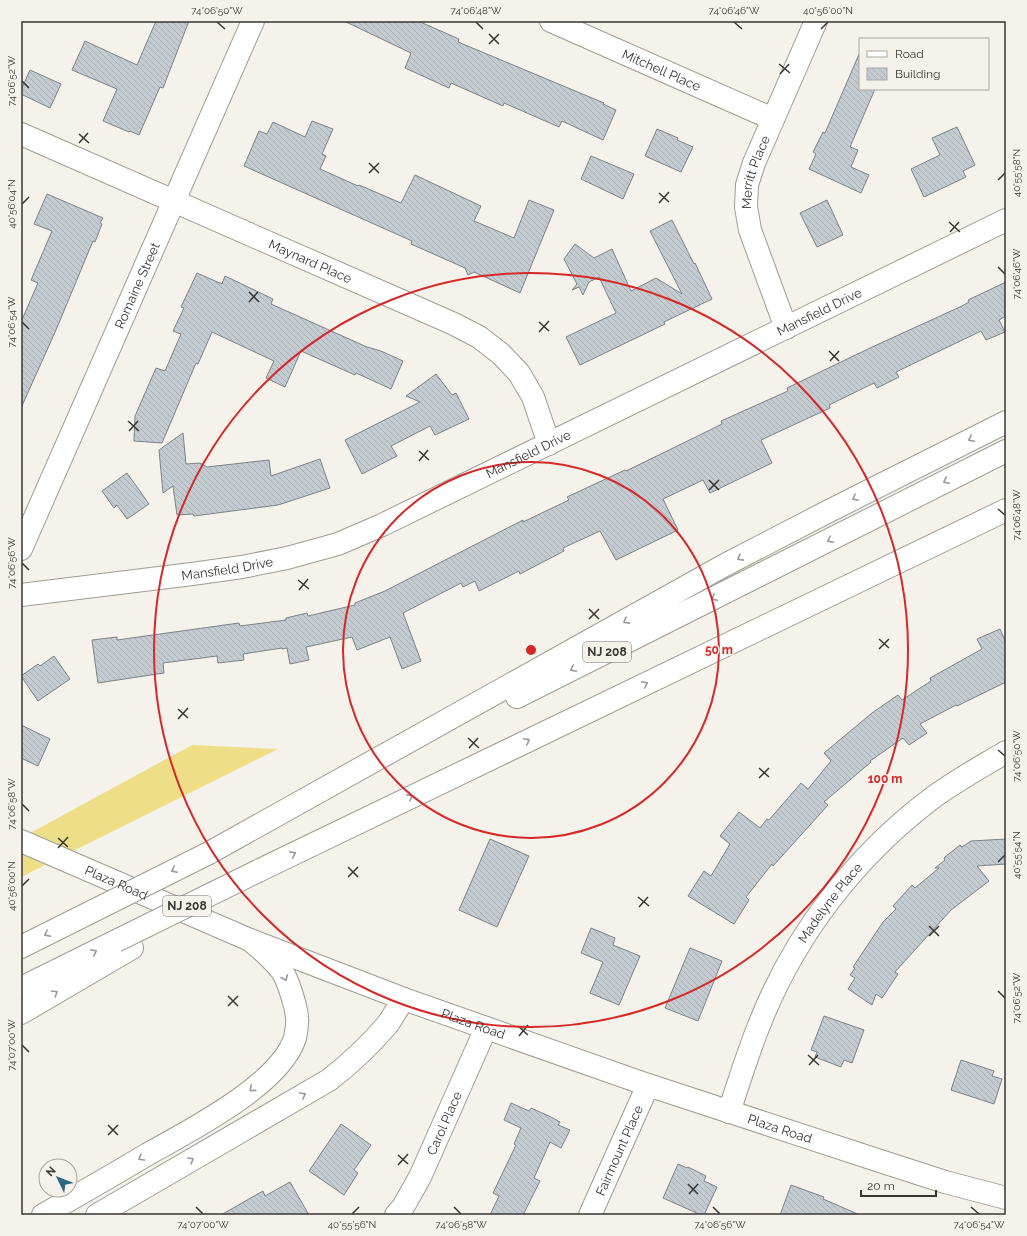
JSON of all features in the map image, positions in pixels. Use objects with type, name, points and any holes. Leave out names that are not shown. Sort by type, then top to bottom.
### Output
[{"type":"main road","name":"Romaine Street","points":[[21,549],[253,21]]},
{"type":"main road","name":"Mitchell Place","points":[[551,21],[773,119]]},
{"type":"main road","name":"Merritt Place","points":[[786,328],[752,236],[746,207],[747,185],[754,163],[816,21]]},
{"type":"main road","name":"Maynard Place","points":[[21,134],[454,324],[479,337],[501,354],[519,373],[533,397],[549,444]]},
{"type":"main road","name":"Mansfield Drive","points":[[21,595],[242,567],[288,558],[338,544],[382,525],[549,444],[1006,220]]},
{"type":"main road","points":[[209,853],[723,566],[1006,422]]},
{"type":"main road","name":"NJ 208","points":[[21,946],[209,853],[1006,451]]},
{"type":"main road","name":"NJ 208","points":[[21,988],[124,945],[258,871],[1006,510]]},
{"type":"main road","name":"Madelyne Place","points":[[729,1112],[760,1023],[780,978],[805,934],[831,898],[863,860],[896,828],[932,798],[969,773],[1006,752]]},
{"type":"main road","name":"Plaza Road","points":[[21,841],[250,940],[404,999],[729,1112],[946,1182],[1006,1198]]},
{"type":"main road","points":[[43,1215],[214,1116],[244,1096],[284,1059],[294,1038],[297,1017],[290,990],[283,972],[268,955],[250,940]]},
{"type":"main road","points":[[21,1013],[124,945]]},
{"type":"main road","points":[[97,1215],[329,1080],[350,1064],[369,1046],[388,1024],[404,999]]},
{"type":"main road","name":"Carol Place","points":[[396,1215],[403,1207],[420,1177],[486,1028]]},
{"type":"main road","name":"Fairmount Place","points":[[590,1215],[648,1085]]},
{"type":"shaded area","points":[[192,745],[278,749],[21,877],[21,838]]},
{"type":"building","points":[[156,21],[189,21],[163,88],[160,87],[139,135],[103,121],[117,89],[72,70],[85,41],[137,65]]},
{"type":"building","points":[[344,21],[418,21],[459,39],[458,42],[604,103],[603,104],[616,110],[603,140],[562,121],[559,127],[504,103],[503,106],[451,83],[449,88],[405,68],[411,53]]},
{"type":"building","points":[[859,54],[859,90],[875,90],[850,147],[858,150],[851,167],[869,175],[861,193],[809,169],[816,154],[813,152],[823,132],[825,133]]},
{"type":"building","points":[[30,70],[61,84],[50,108],[21,94],[21,90]]},
{"type":"building","points":[[312,121],[333,129],[322,154],[326,156],[320,169],[401,203],[415,175],[481,206],[474,221],[514,238],[529,200],[554,210],[520,293],[474,272],[468,275],[465,268],[411,244],[412,241],[244,166],[259,131],[267,134],[273,122],[305,137]]},
{"type":"building","points":[[957,127],[975,165],[963,171],[966,177],[924,197],[911,169],[940,155],[932,138]]},
{"type":"building","points":[[657,129],[678,138],[677,140],[693,147],[681,172],[645,156]]},
{"type":"building","points":[[591,156],[634,174],[623,199],[581,179]]},
{"type":"building","points":[[47,194],[103,218],[100,223],[102,224],[95,242],[93,241],[56,330],[21,408],[21,322],[38,283],[31,280],[52,231],[34,224]]},
{"type":"building","points":[[827,200],[843,235],[817,247],[800,213]]},
{"type":"building","points":[[672,220],[712,299],[664,322],[665,324],[580,365],[566,337],[616,313],[599,277],[589,282],[583,295],[579,287],[572,290],[577,284],[564,259],[575,244],[594,258],[612,249],[631,291],[656,278],[682,294],[650,231]]},
{"type":"building","points":[[197,273],[222,284],[225,276],[273,299],[271,304],[367,347],[381,351],[403,361],[391,389],[301,351],[285,387],[266,378],[274,361],[212,332],[198,364],[196,363],[162,443],[134,441],[135,416],[156,368],[165,371],[181,334],[173,331],[184,308],[181,307]]},
{"type":"building","points":[[1006,282],[1006,316],[999,320],[1005,332],[986,340],[981,331],[896,372],[899,377],[877,388],[874,383],[829,405],[830,408],[761,440],[772,463],[710,493],[703,480],[663,499],[678,530],[616,560],[600,531],[563,548],[564,551],[520,574],[519,571],[479,591],[475,581],[463,587],[461,583],[403,613],[421,661],[402,669],[390,637],[357,650],[352,637],[306,647],[309,660],[290,664],[287,648],[282,648],[243,654],[244,660],[218,663],[217,656],[163,663],[164,673],[98,683],[92,640],[117,637],[117,640],[239,623],[240,626],[286,620],[286,618],[307,613],[308,616],[355,605],[355,603],[385,591],[523,520],[523,522],[569,500],[567,497],[625,470],[626,471],[708,431],[722,424],[721,421],[788,391],[787,388],[962,306],[969,302],[968,300]]},
{"type":"building","points":[[436,374],[452,395],[456,393],[469,419],[435,435],[430,426],[391,446],[397,456],[362,474],[345,440],[420,402],[406,396]]},
{"type":"building","points":[[183,433],[186,464],[200,463],[207,467],[269,460],[271,476],[320,459],[330,488],[278,505],[194,516],[193,514],[177,515],[173,486],[163,493],[159,450]]},
{"type":"building","points":[[127,473],[149,504],[127,519],[117,505],[114,508],[102,491]]},
{"type":"building","points":[[1000,629],[1006,643],[1006,682],[957,706],[956,705],[920,724],[927,733],[909,745],[903,738],[870,761],[871,762],[824,802],[828,805],[773,866],[772,864],[746,897],[749,900],[734,924],[688,896],[704,871],[711,876],[730,844],[720,836],[739,812],[760,828],[767,819],[769,820],[801,783],[808,789],[831,761],[824,753],[872,713],[898,695],[902,700],[931,681],[930,678],[982,649],[977,639]]},
{"type":"building","points":[[54,656],[70,679],[38,701],[21,676],[38,664],[40,666]]},
{"type":"building","points":[[21,725],[50,739],[38,766],[21,758]]},
{"type":"building","points":[[490,839],[529,856],[497,927],[459,910]]},
{"type":"building","points":[[1006,839],[1006,864],[977,866],[989,881],[951,910],[895,972],[898,974],[882,998],[876,994],[872,1005],[848,989],[855,978],[850,975],[855,968],[853,967],[883,922],[896,909],[893,906],[912,885],[915,888],[939,868],[935,868],[945,860],[945,857],[960,845],[962,847],[971,841]]},
{"type":"building","points":[[591,928],[615,938],[613,945],[640,956],[619,1005],[590,993],[603,962],[581,953]]},
{"type":"building","points":[[690,948],[722,961],[698,1021],[665,1008]]},
{"type":"building","points":[[824,1016],[864,1030],[852,1063],[844,1060],[841,1067],[815,1057],[817,1052],[811,1050]]},
{"type":"building","points":[[961,1060],[994,1071],[992,1076],[1002,1079],[994,1104],[951,1090]]},
{"type":"building","points":[[511,1103],[529,1111],[531,1108],[551,1117],[560,1122],[558,1125],[570,1130],[561,1148],[550,1142],[534,1178],[540,1181],[523,1215],[490,1215],[499,1196],[493,1193],[516,1145],[514,1144],[521,1128],[504,1120]]},
{"type":"building","points":[[341,1124],[371,1145],[354,1170],[358,1173],[344,1195],[309,1171]]},
{"type":"building","points":[[678,1164],[706,1176],[704,1181],[717,1187],[704,1215],[663,1198]]},
{"type":"building","points":[[290,1182],[309,1215],[221,1215],[263,1191],[265,1196]]},
{"type":"building","points":[[791,1185],[824,1197],[823,1199],[860,1215],[780,1215]]}]
